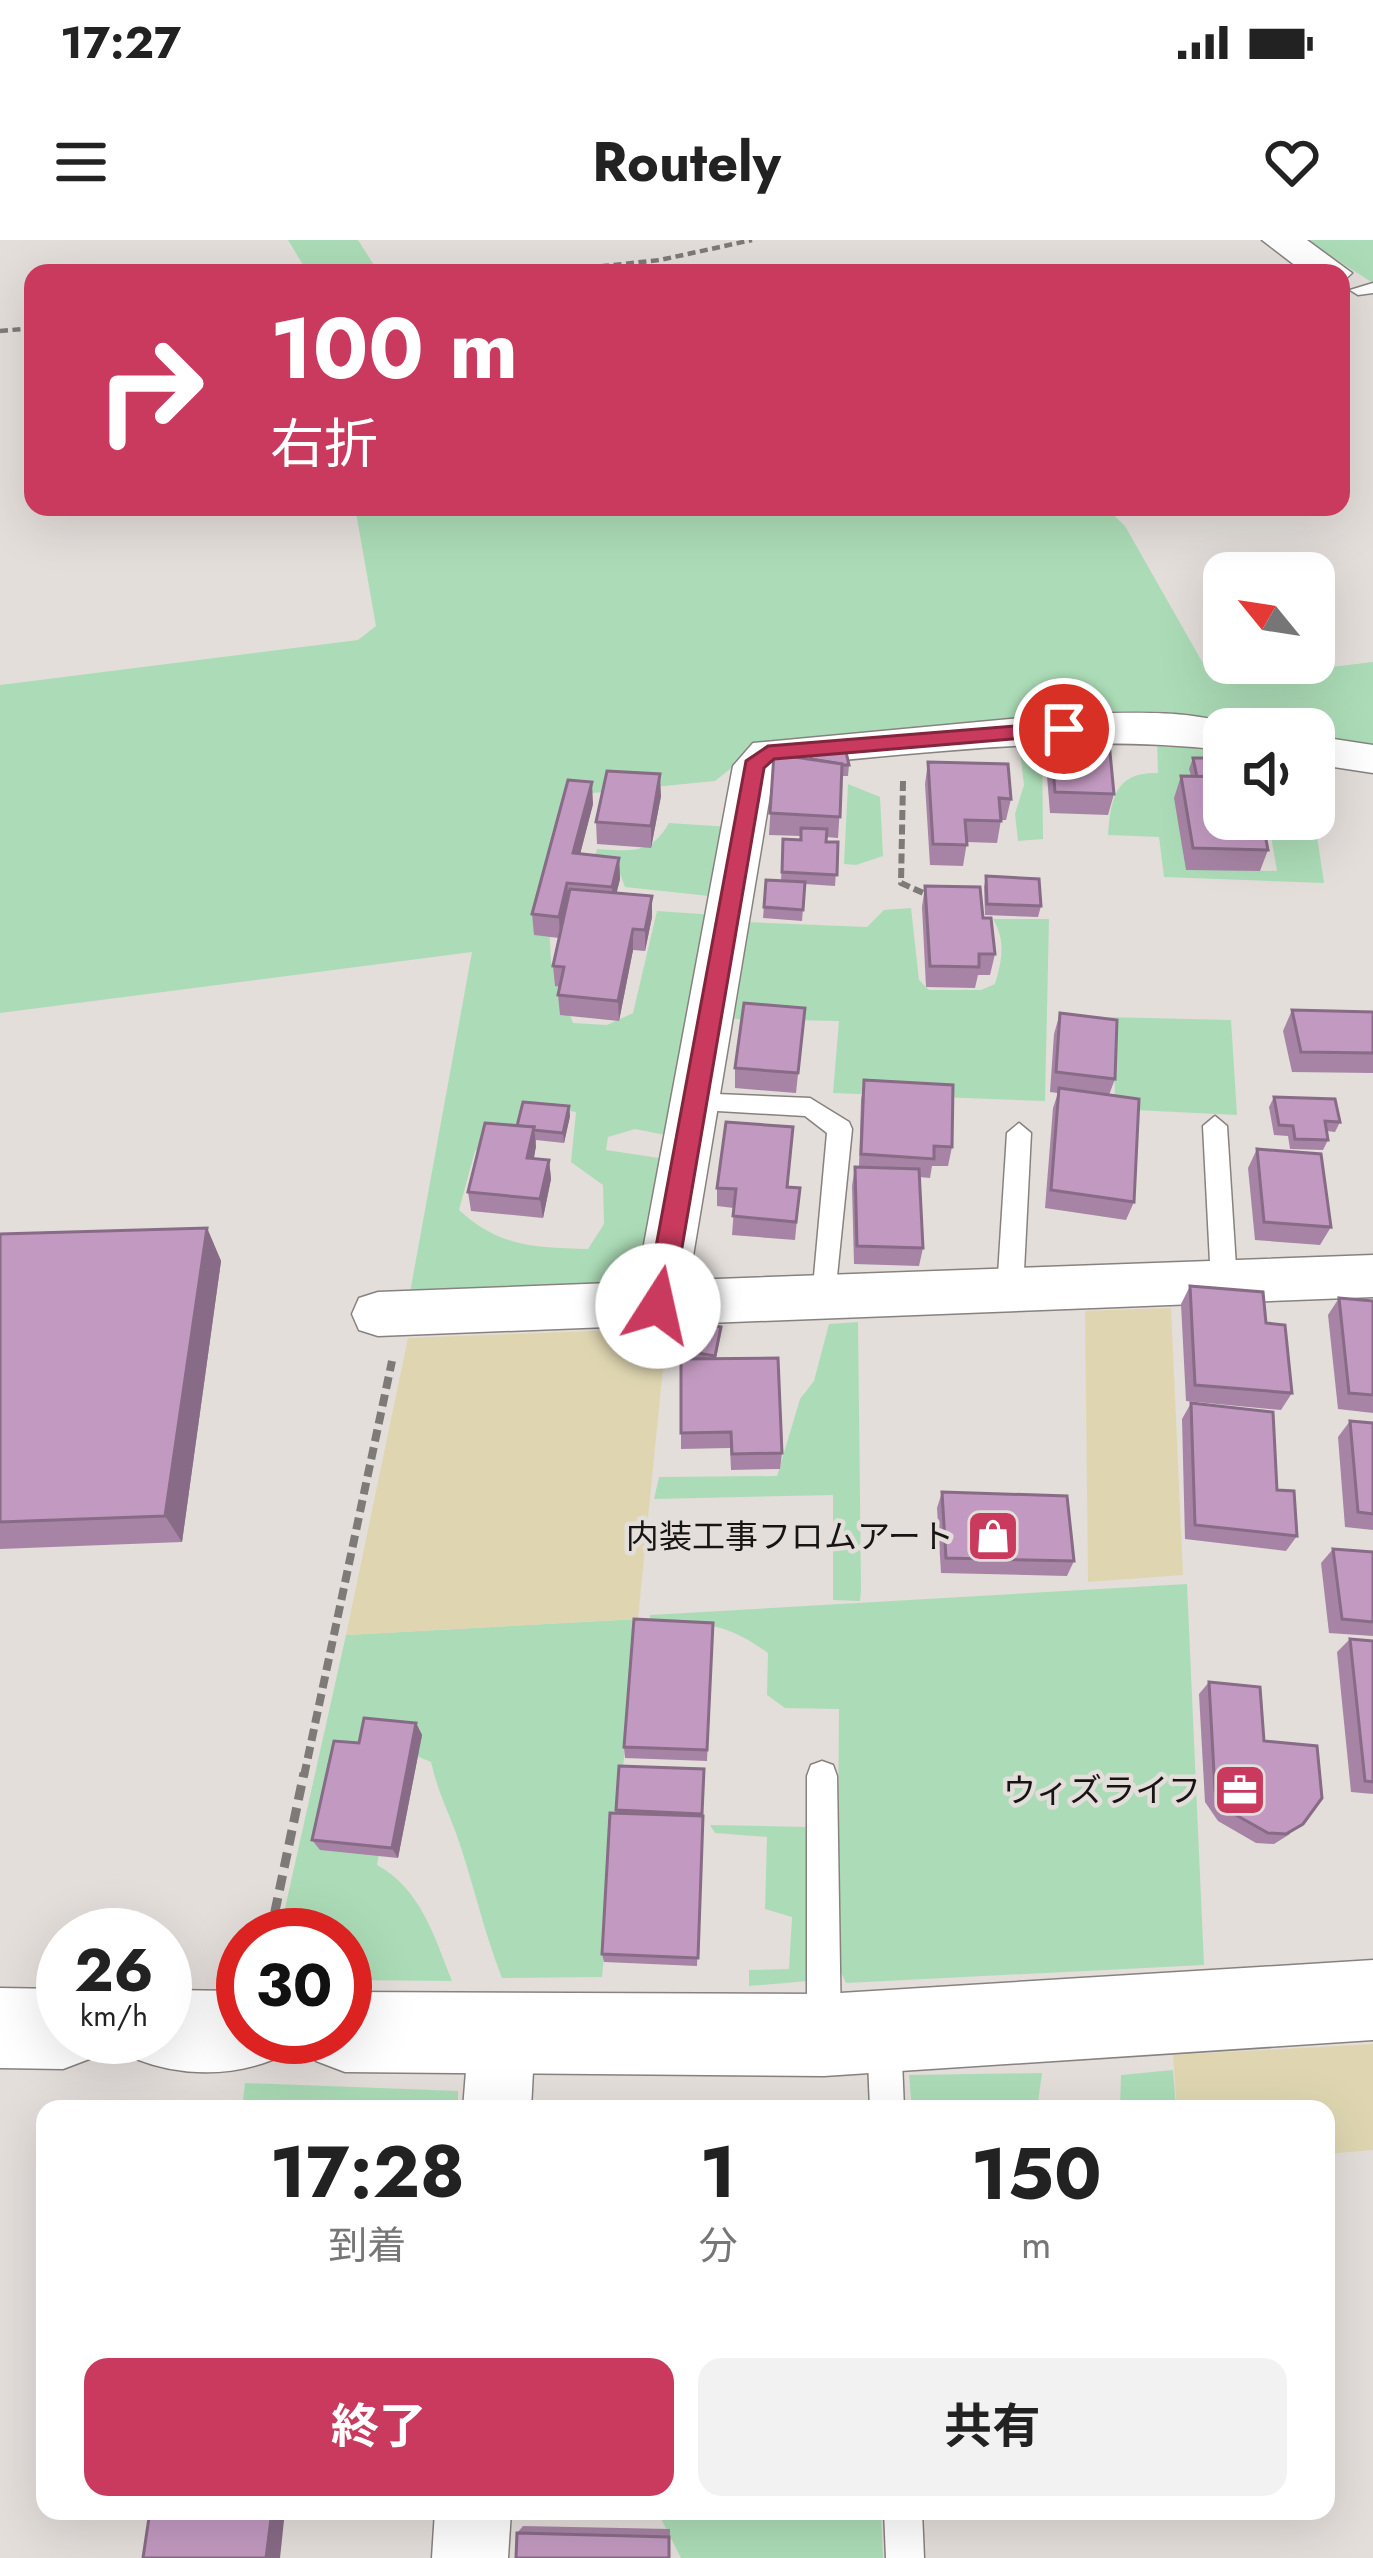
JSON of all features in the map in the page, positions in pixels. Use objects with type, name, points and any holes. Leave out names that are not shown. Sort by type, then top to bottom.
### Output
[{"type":"street","points":[[1281,240],[1320,264]]},
{"type":"street","points":[[658,1306],[754,766],[768,753],[1104,725],[1203,734]]},
{"type":"street","points":[[1335,753],[1373,759]]},
{"type":"street","points":[[390,1314],[1373,1276]]},
{"type":"street","points":[[372,2039],[500,2071],[865,2059],[1373,2000]]},
{"type":"street","points":[[0,2028],[36,2029]]},
{"type":"street","points":[[470,2558],[472,2520]]},
{"type":"lane","points":[[694,1102],[810,1107],[840,1130],[825,1298]]},
{"type":"lane","points":[[1215,1126],[1224,1282]]},
{"type":"lane","points":[[1010,1291],[1019,1133]]},
{"type":"lane","points":[[822,1775],[865,2059]]},
{"type":"lane","points":[[903,2520],[905,2558]]},
{"type":"path","points":[[623,264],[752,240]]},
{"type":"path","points":[[904,743],[901,884],[911,891],[950,896]]},
{"type":"path","points":[[275,1908],[390,1314]]},
{"type":"green space","points":[[288,240],[358,240],[373,264],[303,264]]},
{"type":"green space","points":[[1306,240],[1373,240],[1373,283]]},
{"type":"green space","points":[[357,516],[1114,516],[1125,526],[1203,663],[1203,684],[1335,684],[1335,667],[1373,662],[1373,749],[1335,743],[1335,708],[1203,708],[1203,724],[1130,713],[739,762],[715,781],[583,794],[548,902],[551,962],[573,1023],[607,1025],[633,1013],[657,911],[715,915],[675,1137],[635,1129],[608,1137],[606,1150],[659,1158],[634,1294],[409,1298],[472,952],[0,1013],[0,685],[358,640],[376,626]],"holes":[[[540,1107],[576,1112],[571,1162],[603,1185],[604,1224],[588,1249],[519,1243],[489,1232],[459,1210],[475,1151],[493,1137],[521,1129]]]},
{"type":"green space","points":[[1042,740],[1043,839],[1018,841],[1015,814],[1024,785],[1019,742]]},
{"type":"green space","points":[[1157,740],[1203,745],[1203,838],[1186,869],[1277,871],[1272,840],[1318,840],[1324,883],[1164,877],[1159,837],[1108,835],[1114,799],[1124,782],[1158,773]]},
{"type":"green space","points":[[848,784],[880,797],[883,856],[856,865],[844,864]]},
{"type":"green space","points":[[669,823],[730,827],[718,897],[625,887],[619,871],[591,868],[597,849],[647,846]]},
{"type":"green space","points":[[911,908],[919,980],[929,990],[981,990],[995,984],[1002,951],[993,919],[1049,919],[1045,1101],[833,1093],[839,1021],[734,1019],[746,922],[867,927],[884,910]]},
{"type":"green space","points":[[1063,1016],[1231,1020],[1237,1115],[1115,1109],[1114,1036]]},
{"type":"green space","points":[[858,1322],[861,1590],[860,1601],[833,1600],[833,1495],[654,1499],[659,1477],[777,1476],[800,1399],[814,1381],[829,1324]]},
{"type":"green space","points":[[1187,1584],[1204,1965],[846,1983],[837,1964],[839,1709],[785,1708],[767,1695],[768,1653],[725,1629],[699,1624],[649,1626],[650,1615]]},
{"type":"green space","points":[[638,1619],[602,1977],[502,1978],[431,1762],[398,1748],[377,1865],[415,1900],[452,1981],[372,1980],[372,1908],[285,1908],[346,1635]]},
{"type":"green space","points":[[710,1825],[808,1827],[808,1981],[749,1986],[749,1970],[789,1969],[792,1917],[765,1909],[767,1837],[715,1833]]},
{"type":"green space","points":[[1173,2070],[1175,2100],[1120,2100],[1121,2075]]},
{"type":"green space","points":[[1042,2073],[1038,2100],[911,2100],[909,2075]]},
{"type":"green space","points":[[245,2083],[458,2091],[458,2100],[243,2100]]},
{"type":"green space","points":[[662,2520],[881,2520],[883,2558],[681,2558]]},
{"type":"sand","points":[[1171,1308],[1183,1575],[1088,1582],[1085,1311]]},
{"type":"sand","points":[[667,1328],[638,1619],[346,1635],[408,1338]]},
{"type":"sand","points":[[1373,2044],[1373,2150],[1335,2153],[1335,2100],[1176,2100],[1173,2055]]},
{"type":"building","points":[[1050,730],[1108,732],[1114,794],[1055,792]]},
{"type":"building","points":[[846,752],[849,765],[811,759],[810,755]]},
{"type":"building","points":[[774,754],[842,764],[840,817],[770,813]]},
{"type":"building","points":[[1193,758],[1203,758],[1203,777],[1197,777]]},
{"type":"building","points":[[928,762],[1008,764],[1011,799],[999,798],[1001,821],[965,820],[967,845],[933,844]]},
{"type":"building","points":[[607,771],[660,774],[651,826],[596,822]]},
{"type":"building","points":[[1181,776],[1203,777],[1203,840],[1266,840],[1268,850],[1193,848]]},
{"type":"building","points":[[568,780],[592,782],[573,853],[619,858],[612,887],[567,883],[559,917],[532,914]]},
{"type":"building","points":[[801,828],[827,829],[826,842],[838,842],[837,875],[782,872],[783,839],[801,840]]},
{"type":"building","points":[[986,876],[1039,879],[1041,906],[987,904]]},
{"type":"building","points":[[766,880],[805,882],[803,910],[764,907]]},
{"type":"building","points":[[925,886],[980,887],[983,918],[991,918],[995,954],[979,954],[979,967],[930,966]]},
{"type":"building","points":[[570,889],[652,896],[645,930],[633,929],[618,1001],[558,995],[564,967],[553,966]]},
{"type":"building","points":[[744,1003],[805,1008],[798,1073],[735,1068]]},
{"type":"building","points":[[1292,1010],[1373,1012],[1373,1053],[1301,1052]]},
{"type":"building","points":[[1060,1013],[1117,1020],[1115,1079],[1056,1072]]},
{"type":"building","points":[[864,1080],[953,1085],[952,1147],[934,1146],[934,1159],[861,1154]]},
{"type":"building","points":[[1059,1088],[1139,1099],[1134,1202],[1051,1190]]},
{"type":"building","points":[[1274,1097],[1335,1099],[1340,1122],[1325,1121],[1328,1140],[1295,1139],[1293,1126],[1279,1125]]},
{"type":"building","points":[[523,1102],[569,1106],[563,1133],[517,1126]]},
{"type":"building","points":[[726,1122],[793,1127],[787,1187],[800,1188],[796,1222],[733,1216],[736,1189],[717,1188]]},
{"type":"building","points":[[485,1123],[534,1127],[527,1158],[549,1160],[540,1199],[468,1192]]},
{"type":"building","points":[[1257,1149],[1321,1154],[1331,1227],[1264,1222]]},
{"type":"building","points":[[855,1167],[919,1169],[923,1248],[857,1246]]},
{"type":"building","points":[[207,1228],[165,1516],[0,1522],[0,1234]]},
{"type":"building","points":[[1190,1286],[1263,1292],[1266,1323],[1285,1325],[1292,1393],[1195,1385]]},
{"type":"building","points":[[1339,1298],[1373,1301],[1373,1395],[1349,1393]]},
{"type":"building","points":[[675,1319],[721,1327],[715,1356],[669,1348]]},
{"type":"building","points":[[778,1358],[782,1453],[732,1454],[731,1432],[681,1433],[681,1359]]},
{"type":"building","points":[[1191,1403],[1273,1412],[1277,1490],[1294,1491],[1297,1536],[1195,1525]]},
{"type":"building","points":[[1350,1421],[1373,1423],[1373,1514],[1358,1512]]},
{"type":"building","points":[[942,1492],[1067,1496],[1074,1561],[946,1558]]},
{"type":"building","points":[[1333,1549],[1373,1552],[1373,1622],[1342,1619]]},
{"type":"building","points":[[634,1619],[713,1623],[707,1750],[624,1747]]},
{"type":"building","points":[[1350,1639],[1373,1641],[1373,1782],[1365,1781]]},
{"type":"building","points":[[1209,1682],[1260,1687],[1264,1741],[1317,1746],[1322,1798],[1303,1824],[1286,1834],[1268,1833],[1229,1811],[1215,1791]]},
{"type":"building","points":[[364,1718],[416,1723],[392,1848],[312,1840],[334,1741],[359,1743]]},
{"type":"building","points":[[619,1766],[704,1769],[702,1814],[616,1810]]},
{"type":"building","points":[[610,1813],[703,1816],[698,1958],[602,1954]]},
{"type":"building","points":[[149,2520],[271,2520],[266,2558],[143,2558]]},
{"type":"building","points":[[517,2533],[669,2537],[669,2558],[516,2558]]},
{"type":"place","name":"内装工事フロムアート","points":[[993,1536]]},
{"type":"place","name":"ウィズライフ","points":[[1240,1790]]},
{"type":"route","points":[[658,1306],[754,766],[768,753],[1064,729]]}]
